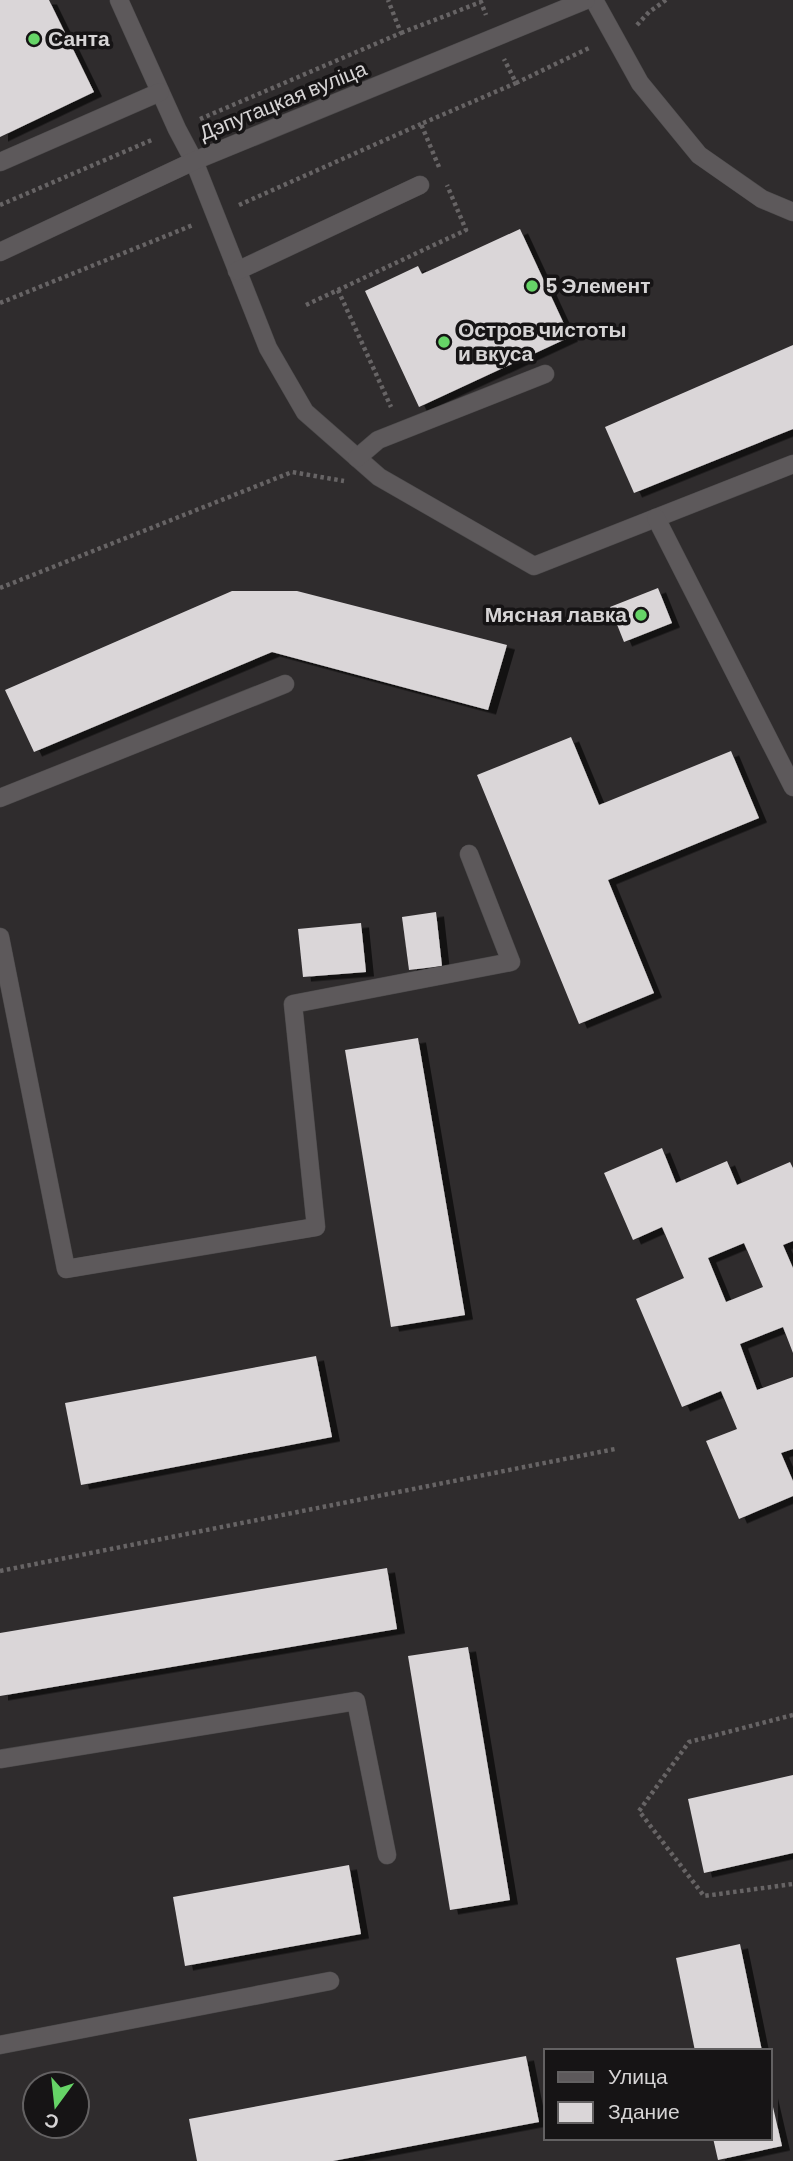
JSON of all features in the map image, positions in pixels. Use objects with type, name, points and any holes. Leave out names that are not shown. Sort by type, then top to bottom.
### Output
[{"type":"street","points":[[119,0],[194,161],[268,348],[304,412],[379,477],[534,566],[793,464]]},
{"type":"street","name":"Дэпутацкая вуліца","points":[[0,252],[194,161],[586,0]]},
{"type":"street","points":[[594,0],[639,83],[699,155],[762,199],[793,212]]},
{"type":"street","points":[[0,162],[160,92]]},
{"type":"street","points":[[237,271],[420,185]]},
{"type":"street","points":[[357,458],[378,440],[545,374]]},
{"type":"street","points":[[656,518],[793,787]]},
{"type":"street","points":[[0,798],[285,684]]},
{"type":"street","points":[[0,937],[66,1269],[316,1227],[293,1004],[512,962],[469,853]]},
{"type":"street","points":[[0,1759],[356,1701],[387,1855]]},
{"type":"street","points":[[0,2045],[330,1981]]},
{"type":"path","points":[[388,0],[401,33]]},
{"type":"path","points":[[0,205],[401,33],[481,2],[516,83],[421,124],[441,171]]},
{"type":"path","points":[[306,305],[466,230],[446,183]]},
{"type":"path","points":[[338,290],[401,430]]},
{"type":"path","points":[[0,588],[292,472],[360,484],[379,477]]},
{"type":"path","points":[[0,1571],[615,1449]]},
{"type":"path","points":[[793,1714],[689,1742],[639,1811],[704,1896],[793,1884]]},
{"type":"building","name":"Санта","points":[[0,0],[49,0],[94,92],[0,137]]},
{"type":"building","points":[[520,229],[570,337],[419,407],[365,291],[418,266],[422,274]]},
{"type":"building","points":[[793,345],[793,429],[634,493],[605,427]]},
{"type":"building","name":"Мясная лавка","points":[[658,588],[672,623],[624,642],[610,607]]},
{"type":"building","points":[[232,591],[297,591],[507,645],[488,710],[272,652],[34,752],[5,690]]},
{"type":"building","points":[[571,737],[599,805],[731,751],[759,818],[608,880],[654,993],[579,1024],[477,775]]},
{"type":"building","points":[[436,912],[442,966],[409,970],[402,917]]},
{"type":"building","points":[[361,923],[366,972],[303,977],[298,929]]},
{"type":"building","points":[[418,1038],[465,1315],[391,1327],[345,1050]]},
{"type":"building","points":[[662,1148],[676,1183],[727,1161],[737,1185],[790,1162],[793,1168],[793,1241],[783,1245],[793,1268],[793,1353],[783,1327],[740,1344],[757,1390],[793,1377],[793,1449],[781,1453],[793,1481],[793,1496],[739,1519],[706,1441],[737,1429],[721,1391],[682,1407],[636,1299],[684,1278],[662,1227],[633,1240],[604,1173]],"holes":[[[744,1243],[763,1287],[726,1302],[708,1258]]]},
{"type":"building","points":[[316,1356],[332,1437],[81,1485],[65,1403]]},
{"type":"building","points":[[387,1568],[397,1629],[0,1696],[0,1633]]},
{"type":"building","points":[[468,1647],[510,1900],[450,1910],[408,1656]]},
{"type":"building","points":[[793,1775],[793,1853],[704,1873],[688,1799]]},
{"type":"building","points":[[349,1865],[361,1934],[185,1966],[173,1897]]},
{"type":"building","points":[[740,1944],[762,2049],[695,2049],[676,1958]]},
{"type":"building","points":[[526,2056],[539,2122],[333,2161],[197,2161],[189,2119]]},
{"type":"building","points":[[772,2103],[782,2146],[718,2160],[713,2140],[772,2140]]},
{"type":"place","name":"Санта","points":[[34,39]]},
{"type":"place","name":"5 Элемент","points":[[532,286]]},
{"type":"place","name":"Остров чистоты и вкуса","points":[[444,342]]},
{"type":"place","name":"Мясная лавка","points":[[641,615]]}]
